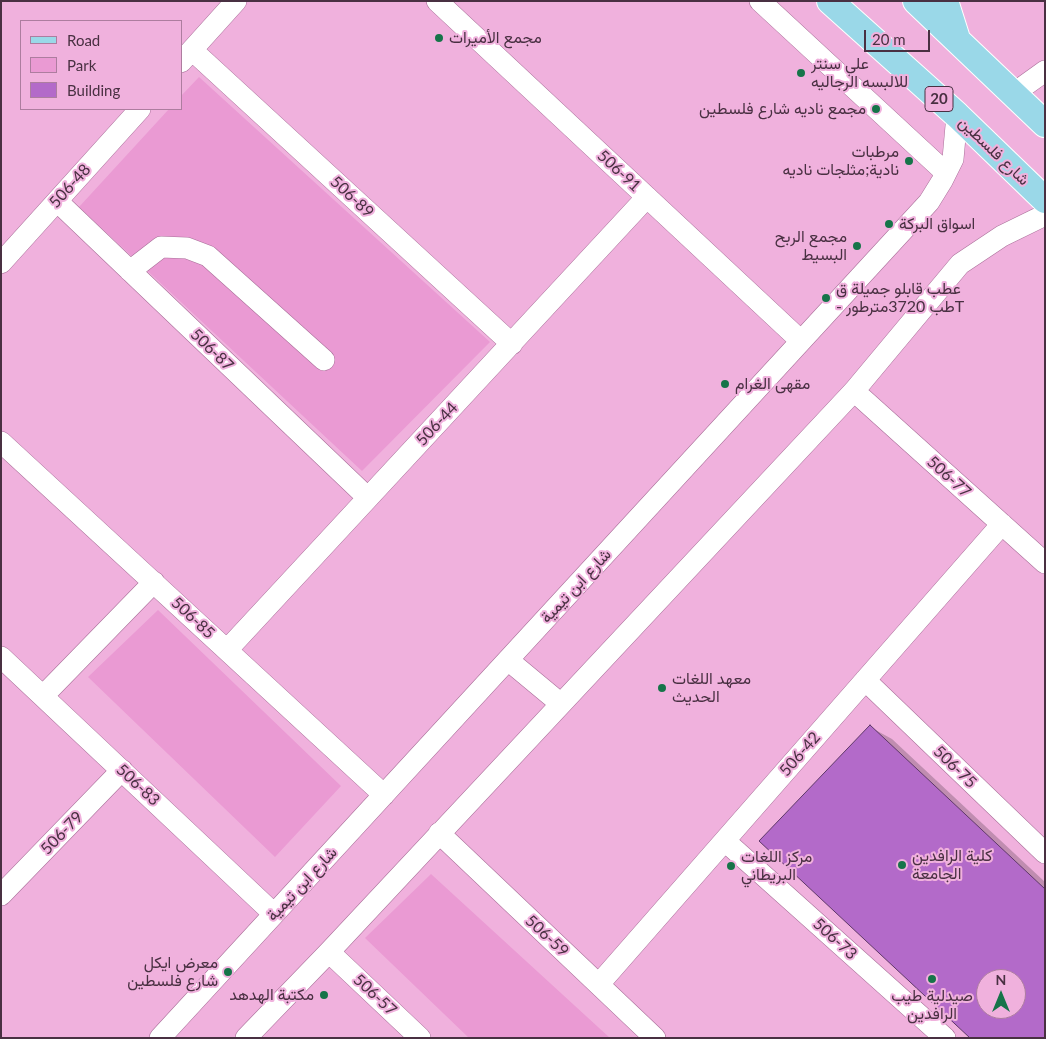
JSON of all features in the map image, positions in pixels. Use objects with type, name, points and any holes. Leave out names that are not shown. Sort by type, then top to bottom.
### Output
[{"type":"main road","name":"شارع فلسطين","points":[[830,1],[957,116],[1045,200]]},
{"type":"main road","points":[[916,1],[1045,124]]},
{"type":"main road","points":[[945,1],[958,40]]},
{"type":"street","points":[[187,56],[236,1]]},
{"type":"street","name":"506-91","points":[[437,1],[801,341]]},
{"type":"street","points":[[760,1],[946,173]]},
{"type":"street","name":"506-89","points":[[187,56],[512,344]]},
{"type":"street","points":[[1013,94],[1045,71]]},
{"type":"street","name":"506-48","points":[[1,263],[139,110]]},
{"type":"street","name":"شارع ابن تيمية","points":[[160,1038],[929,202],[953,159],[957,116]]},
{"type":"street","name":"506-44","points":[[227,650],[647,198]]},
{"type":"street","name":"506-87","points":[[57,201],[368,498]]},
{"type":"street","points":[[246,1038],[329,952],[854,391],[960,264],[1002,236],[1045,215]]},
{"type":"street","points":[[130,271],[161,247],[187,248],[208,256],[324,360]]},
{"type":"street","name":"506-77","points":[[854,391],[1045,563]]},
{"type":"street","name":"506-85","points":[[1,442],[384,795]]},
{"type":"street","name":"506-42","points":[[599,984],[1002,524]]},
{"type":"street","points":[[43,696],[154,582]]},
{"type":"street","name":"506-83","points":[[1,657],[274,914]]},
{"type":"street","points":[[508,660],[560,704]]},
{"type":"street","name":"506-75","points":[[865,680],[1045,853]]},
{"type":"street","name":"506-79","points":[[1,896],[122,770]]},
{"type":"street","name":"506-59","points":[[439,833],[655,1038]]},
{"type":"street","name":"506-73","points":[[725,841],[945,1038]]},
{"type":"street","name":"506-57","points":[[329,952],[420,1038]]},
{"type":"green space","points":[[199,77],[490,342],[362,471],[79,207],[168,110],[182,110],[182,95]]},
{"type":"green space","points":[[158,610],[341,786],[275,857],[88,677]]},
{"type":"green space","points":[[431,874],[610,1038],[469,1038],[365,938]]},
{"type":"building","name":"كلية الرافدين الجامعة","points":[[870,725],[1045,889],[1045,1038],[970,1038],[759,841]]},
{"type":"place","name":"مجمع الأميرات","points":[[439,38]]},
{"type":"place","name":"علي سنتر للالبسه الرجاليه","points":[[801,73]]},
{"type":"place","name":"مجمع ناديه شارع فلسطين","points":[[876,109]]},
{"type":"place","name":"مرطبات نادية;مثلجات ناديه","points":[[909,161]]},
{"type":"place","name":"اسواق البركة","points":[[889,224]]},
{"type":"place","name":"مجمع الربح البسيط","points":[[857,246]]},
{"type":"place","name":"عطب قابلو جميلة ق - طب 3720مترطورT","points":[[826,298]]},
{"type":"place","name":"مقهى الغرام","points":[[725,384]]},
{"type":"place","name":"معهد اللغات الحديث","points":[[662,688]]},
{"type":"place","name":"كلية الرافدين الجامعة","points":[[902,865]]},
{"type":"place","name":"مركز اللغات البريطاني","points":[[731,866]]},
{"type":"place","name":"معرض ايكل شارع فلسطين","points":[[228,972]]},
{"type":"place","name":"صيدلية طيب الرافدين","points":[[932,979]]},
{"type":"place","name":"مكتبة الهدهد","points":[[324,995]]}]
